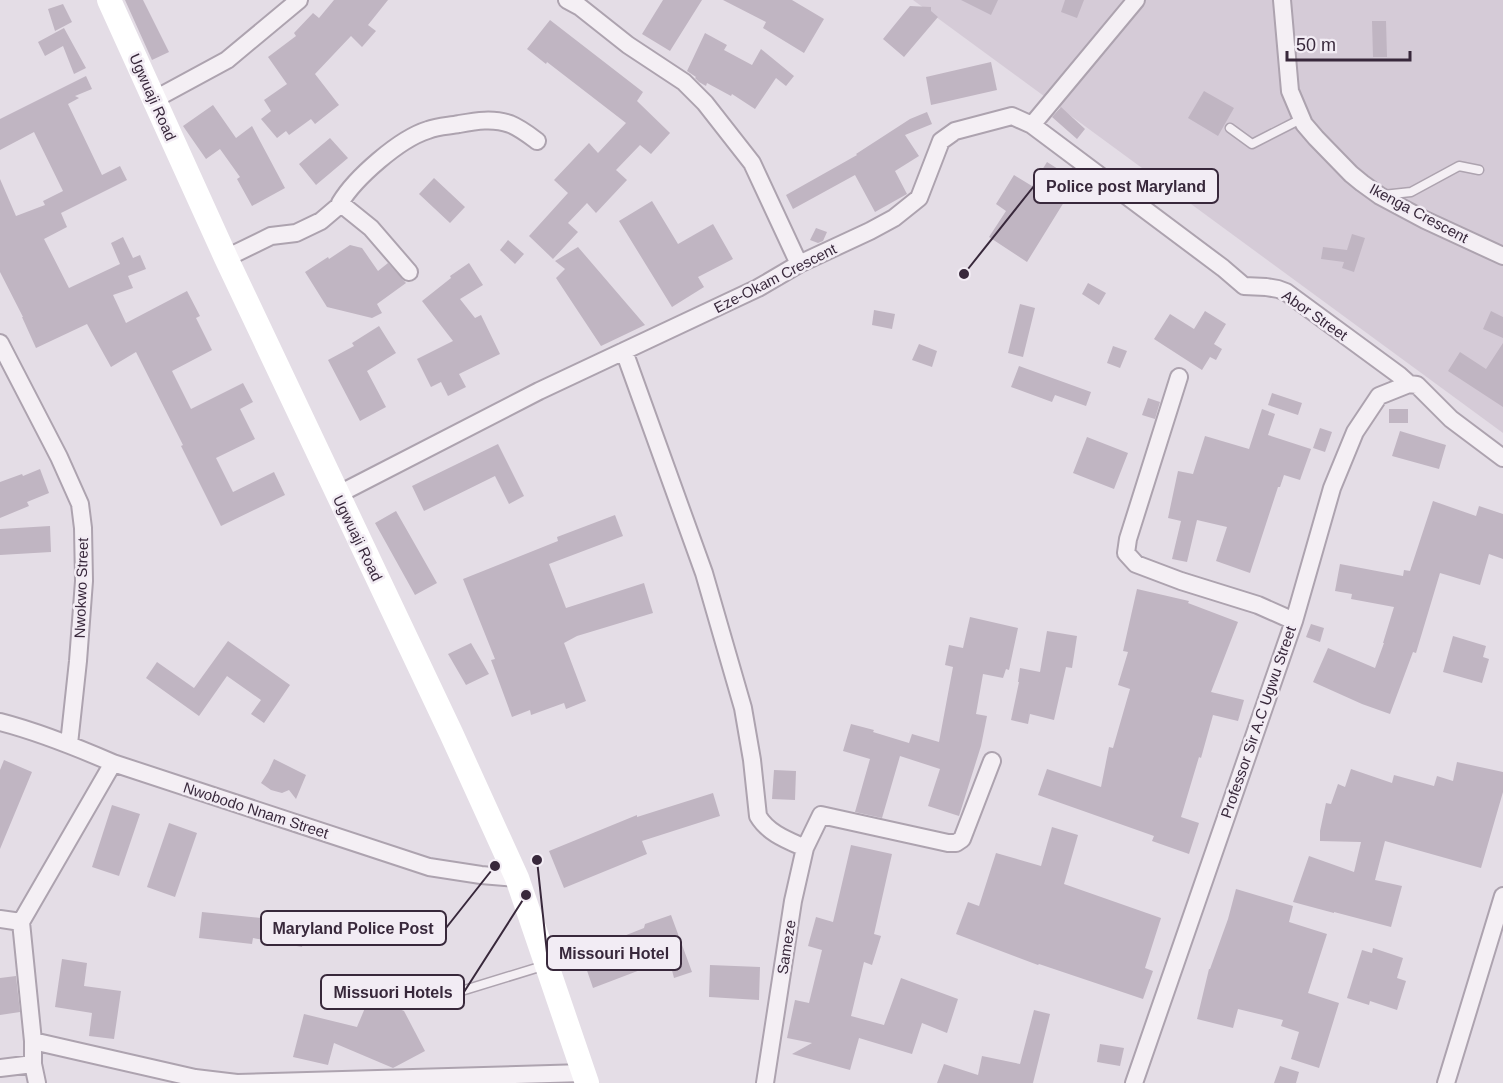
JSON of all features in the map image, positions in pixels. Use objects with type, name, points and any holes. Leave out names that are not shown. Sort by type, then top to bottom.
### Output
[{"type":"main road","name":"Ugwuaji Road","points":[[109,0],[226,258],[518,878],[586,1078]]},
{"type":"street","points":[[155,99],[227,60],[299,0]]},
{"type":"street","points":[[567,0],[580,7],[628,45],[684,82],[705,103],[752,163],[798,264]]},
{"type":"street","points":[[1032,125],[1136,0]]},
{"type":"street","name":"Ikenga Crescent","points":[[1282,0],[1290,91],[1301,119],[1316,138],[1346,169],[1379,195],[1428,222],[1503,256]]},
{"type":"street","name":"Eze-Okam Crescent","points":[[337,495],[539,391],[758,288],[798,264],[894,218],[919,198],[941,141],[955,131],[1012,116],[1032,125]]},
{"type":"street","points":[[226,258],[271,236],[296,233],[321,221],[341,204],[347,192],[380,160],[407,140],[426,130],[483,120],[516,127],[537,141]]},
{"type":"street","name":"Abor Street","points":[[1032,125],[1223,268],[1242,285],[1286,292],[1409,384],[1417,385],[1451,419],[1503,458]]},
{"type":"street","points":[[341,204],[370,228],[409,272]]},
{"type":"street","name":"Nwokwo Street","points":[[0,343],[80,504],[84,581],[69,744]]},
{"type":"street","points":[[624,351],[704,573],[737,685],[752,760],[758,816],[763,824],[774,833],[805,848]]},
{"type":"street","points":[[1179,377],[1128,539],[1126,554],[1136,564],[1258,605],[1294,621]]},
{"type":"street","name":"Professor Sir A.C Ugwu Street","points":[[1134,1083],[1294,621],[1332,488],[1354,432],[1379,396],[1409,384]]},
{"type":"street","name":"Nwobodo Nnam Street","points":[[0,723],[20,727],[69,744],[113,763],[429,867],[518,878]]},
{"type":"street","name":"Sameze","points":[[765,1083],[793,901],[805,848],[821,815],[956,843],[962,839],[992,761]]},
{"type":"street","points":[[37,1083],[33,1064],[33,1041],[21,922],[113,763]]},
{"type":"street","points":[[1446,1083],[1503,896]]},
{"type":"street","points":[[0,919],[21,922]]},
{"type":"street","points":[[33,1041],[195,1078],[237,1083],[586,1078]]},
{"type":"street","points":[[0,1068],[33,1064]]},
{"type":"lane","points":[[1230,128],[1252,144],[1301,119]]},
{"type":"lane","points":[[1379,195],[1411,192],[1459,166],[1479,170]]},
{"type":"lane","points":[[445,996],[547,965]]},
{"type":"shaded area","points":[[913,0],[1503,0],[1503,433]]},
{"type":"building","points":[[125,0],[143,0],[169,52],[152,60]]},
{"type":"building","points":[[334,0],[388,0],[368,25],[376,31],[362,47],[351,36],[315,74],[339,105],[315,124],[311,119],[289,135],[286,131],[277,138],[261,119],[271,111],[264,100],[287,84],[268,57],[296,36],[294,33],[313,13],[319,18]]},
{"type":"building","points":[[663,0],[702,0],[670,51],[642,34]]},
{"type":"building","points":[[723,0],[792,0],[824,19],[804,53],[763,28],[766,22]]},
{"type":"building","points":[[961,0],[998,0],[991,15]]},
{"type":"building","points":[[1065,0],[1084,0],[1077,18],[1061,12]]},
{"type":"building","points":[[63,4],[72,22],[55,31],[48,9]]},
{"type":"building","points":[[910,6],[931,7],[931,11],[938,17],[904,57],[883,39]]},
{"type":"building","points":[[550,20],[643,92],[637,101],[670,133],[651,154],[640,145],[616,170],[627,180],[596,213],[587,203],[568,223],[578,232],[553,259],[529,236],[568,193],[554,180],[589,143],[598,153],[626,123],[527,49]]},
{"type":"building","points":[[1372,21],[1386,21],[1387,57],[1373,57]]},
{"type":"building","points":[[64,28],[86,68],[74,74],[63,46],[45,56],[38,42]]},
{"type":"building","points":[[705,33],[727,45],[724,50],[752,65],[761,49],[794,76],[786,86],[776,78],[755,109],[732,94],[731,96],[707,83],[706,86],[687,71]]},
{"type":"building","points":[[991,62],[997,90],[931,105],[926,77]]},
{"type":"building","points":[[86,76],[92,89],[75,96],[79,98],[68,104],[102,175],[120,166],[127,180],[61,213],[67,227],[44,239],[69,288],[120,264],[111,243],[123,237],[133,258],[140,255],[146,269],[128,276],[133,288],[113,295],[126,323],[187,291],[200,316],[196,318],[212,350],[172,371],[191,409],[243,383],[253,402],[240,409],[255,439],[216,458],[233,492],[274,472],[285,495],[221,526],[136,352],[111,367],[87,324],[36,348],[0,272],[0,179],[16,216],[45,205],[43,201],[63,191],[34,132],[0,150],[0,119]]},
{"type":"building","points":[[1204,91],[1234,108],[1218,136],[1188,118]]},
{"type":"building","points":[[213,105],[236,138],[252,126],[285,188],[252,206],[237,179],[240,177],[220,149],[206,159],[183,126]]},
{"type":"building","points":[[1061,107],[1085,129],[1077,139],[1052,117]]},
{"type":"building","points":[[927,112],[932,124],[905,135],[919,156],[895,171],[907,194],[875,212],[855,175],[793,209],[786,195],[857,155],[910,119]]},
{"type":"building","points":[[330,138],[348,158],[316,185],[299,164]]},
{"type":"building","points":[[1047,162],[1077,181],[1027,262],[989,237],[1006,211],[996,204],[1014,175],[1032,186]]},
{"type":"building","points":[[434,178],[465,207],[450,223],[419,194]]},
{"type":"building","points":[[652,201],[678,244],[713,224],[733,259],[698,277],[704,287],[672,307],[619,221]]},
{"type":"building","points":[[816,228],[827,232],[823,241],[818,243],[810,240]]},
{"type":"building","points":[[1352,234],[1365,238],[1354,272],[1342,268],[1344,262],[1321,259],[1323,247],[1347,250]]},
{"type":"building","points":[[508,240],[524,254],[515,264],[500,250]]},
{"type":"building","points":[[350,245],[362,248],[378,271],[388,263],[406,283],[377,304],[382,313],[372,318],[327,307],[305,272]]},
{"type":"building","points":[[578,247],[645,325],[601,346],[556,278],[565,269],[555,261]]},
{"type":"building","points":[[469,263],[483,285],[460,299],[475,318],[481,315],[500,354],[459,374],[466,387],[448,396],[441,382],[431,387],[417,359],[453,341],[422,301],[451,278],[450,276]]},
{"type":"building","points":[[1088,283],[1106,293],[1099,305],[1082,294]]},
{"type":"building","points":[[1020,304],[1035,308],[1023,357],[1008,353]]},
{"type":"building","points":[[874,310],[895,314],[892,329],[872,325]]},
{"type":"building","points":[[1205,311],[1226,324],[1214,344],[1222,349],[1216,360],[1210,357],[1202,370],[1154,339],[1170,314],[1194,329]]},
{"type":"building","points":[[1491,311],[1503,317],[1503,338],[1483,329]]},
{"type":"building","points":[[379,326],[396,353],[367,371],[386,407],[360,421],[328,360],[354,346],[352,343]]},
{"type":"building","points":[[1503,343],[1503,407],[1448,371],[1460,352],[1486,369]]},
{"type":"building","points":[[919,344],[937,351],[932,367],[912,360]]},
{"type":"building","points":[[1113,346],[1127,351],[1120,368],[1107,363]]},
{"type":"building","points":[[1019,366],[1091,392],[1086,406],[1055,395],[1052,402],[1011,387]]},
{"type":"building","points":[[1272,393],[1302,403],[1298,415],[1268,405]]},
{"type":"building","points":[[1148,398],[1160,402],[1155,419],[1142,415]]},
{"type":"building","points":[[1262,409],[1275,414],[1268,435],[1311,449],[1300,480],[1284,475],[1278,487],[1250,573],[1216,561],[1227,527],[1197,520],[1187,562],[1172,559],[1181,521],[1168,518],[1178,471],[1193,474],[1205,436],[1249,449]]},
{"type":"building","points":[[1389,409],[1408,409],[1408,423],[1389,423]]},
{"type":"building","points":[[1320,428],[1332,432],[1325,452],[1313,448]]},
{"type":"building","points":[[1400,431],[1446,445],[1439,469],[1392,456]]},
{"type":"building","points":[[1087,437],[1128,453],[1114,489],[1073,473]]},
{"type":"building","points":[[498,444],[524,496],[509,504],[495,476],[424,511],[412,486]]},
{"type":"building","points":[[40,469],[49,493],[27,502],[29,506],[0,518],[0,482]]},
{"type":"building","points":[[1433,501],[1476,516],[1479,506],[1503,514],[1503,559],[1489,554],[1480,585],[1440,573],[1416,653],[1413,652],[1390,714],[1313,682],[1328,648],[1375,668],[1394,607],[1351,599],[1352,594],[1335,591],[1340,564],[1403,576],[1404,570],[1410,571]]},
{"type":"building","points":[[396,511],[437,583],[415,595],[375,523]]},
{"type":"building","points":[[615,515],[623,536],[549,564],[566,608],[644,583],[653,613],[577,636],[564,643],[586,701],[566,709],[564,703],[531,715],[530,710],[512,717],[491,660],[495,659],[463,579],[558,541],[557,537]]},
{"type":"building","points":[[50,526],[51,552],[0,555],[0,529]]},
{"type":"building","points":[[1137,589],[1189,601],[1188,603],[1238,622],[1211,692],[1244,700],[1238,721],[1213,715],[1181,817],[1199,823],[1189,854],[1152,841],[1154,836],[1038,795],[1047,769],[1101,787],[1109,747],[1113,748],[1130,689],[1118,685],[1128,652],[1123,651]]},
{"type":"building","points":[[970,617],[1018,628],[1009,670],[1006,669],[1003,678],[983,674],[976,714],[987,716],[981,746],[959,816],[928,806],[940,769],[900,756],[882,818],[855,812],[870,759],[843,751],[851,724],[909,743],[912,734],[939,742],[953,667],[945,665],[949,645],[963,648]]},
{"type":"building","points":[[1311,624],[1324,628],[1320,642],[1306,637]]},
{"type":"building","points":[[1047,631],[1077,636],[1072,668],[1066,667],[1054,720],[1030,714],[1028,724],[1011,720],[1020,668],[1040,672]]},
{"type":"building","points":[[1453,636],[1486,646],[1483,657],[1489,659],[1482,683],[1443,672]]},
{"type":"building","points":[[228,641],[290,685],[264,723],[251,714],[261,700],[227,676],[199,716],[146,678],[157,662],[194,688]]},
{"type":"building","points":[[471,643],[489,674],[466,685],[448,654]]},
{"type":"building","points":[[274,759],[306,775],[296,799],[289,790],[282,793],[271,790],[261,783]]},
{"type":"building","points":[[4,760],[32,772],[0,849],[0,770]]},
{"type":"building","points":[[1457,762],[1503,772],[1503,792],[1481,868],[1385,841],[1375,880],[1402,886],[1391,927],[1293,902],[1309,856],[1354,872],[1361,842],[1320,841],[1326,803],[1331,804],[1338,784],[1345,787],[1351,769],[1392,783],[1394,775],[1434,786],[1437,776],[1453,781]]},
{"type":"building","points":[[774,770],[796,771],[795,800],[772,799]]},
{"type":"building","points":[[713,793],[720,816],[642,841],[647,854],[564,888],[549,851],[637,815],[637,817]]},
{"type":"building","points":[[112,805],[140,814],[119,876],[92,867]]},
{"type":"building","points":[[169,823],[197,833],[175,897],[147,887]]},
{"type":"building","points":[[1052,827],[1078,835],[1064,884],[1161,918],[1145,968],[1153,971],[1143,999],[1038,965],[956,934],[968,902],[979,906],[996,853],[1041,866]]},
{"type":"building","points":[[851,845],[892,854],[874,934],[881,936],[872,965],[864,962],[851,1016],[884,1025],[901,978],[958,999],[947,1033],[922,1023],[912,1054],[859,1038],[850,1070],[792,1054],[812,1043],[787,1038],[795,1000],[809,1003],[822,950],[808,946],[816,917],[833,922]]},
{"type":"building","points":[[1236,889],[1293,906],[1289,922],[1327,934],[1308,993],[1339,1003],[1319,1068],[1291,1059],[1299,1032],[1281,1026],[1283,1020],[1238,1009],[1233,1028],[1197,1019],[1209,969],[1228,919]]},
{"type":"building","points":[[202,912],[261,918],[261,913],[307,921],[302,947],[253,938],[252,944],[199,938]]},
{"type":"building","points":[[671,915],[692,972],[674,978],[669,959],[593,988],[581,953],[644,928],[645,924]]},
{"type":"building","points":[[1373,948],[1403,958],[1397,978],[1406,981],[1397,1010],[1370,1001],[1369,1005],[1347,998],[1362,950],[1372,953]]},
{"type":"building","points":[[62,959],[87,963],[84,986],[121,991],[114,1039],[89,1036],[92,1013],[55,1007]]},
{"type":"building","points":[[710,965],[760,967],[759,1000],[709,997]]},
{"type":"building","points":[[16,976],[20,1012],[0,1015],[0,978]]},
{"type":"building","points":[[370,996],[404,1011],[425,1051],[393,1068],[334,1043],[328,1065],[293,1057],[304,1014],[357,1027]]},
{"type":"building","points":[[1034,1010],[1050,1014],[1033,1083],[937,1083],[944,1064],[978,1075],[982,1056],[1020,1064]]},
{"type":"building","points":[[1100,1044],[1124,1048],[1120,1066],[1097,1062]]},
{"type":"building","points":[[1280,1066],[1299,1072],[1296,1083],[1274,1083]]},
{"type":"place","name":"Police post Maryland","points":[[964,274]]},
{"type":"place","name":"Missouri Hotel","points":[[537,860]]},
{"type":"place","name":"Maryland Police Post","points":[[495,866]]},
{"type":"place","name":"Missuori Hotels","points":[[526,895]]}]
